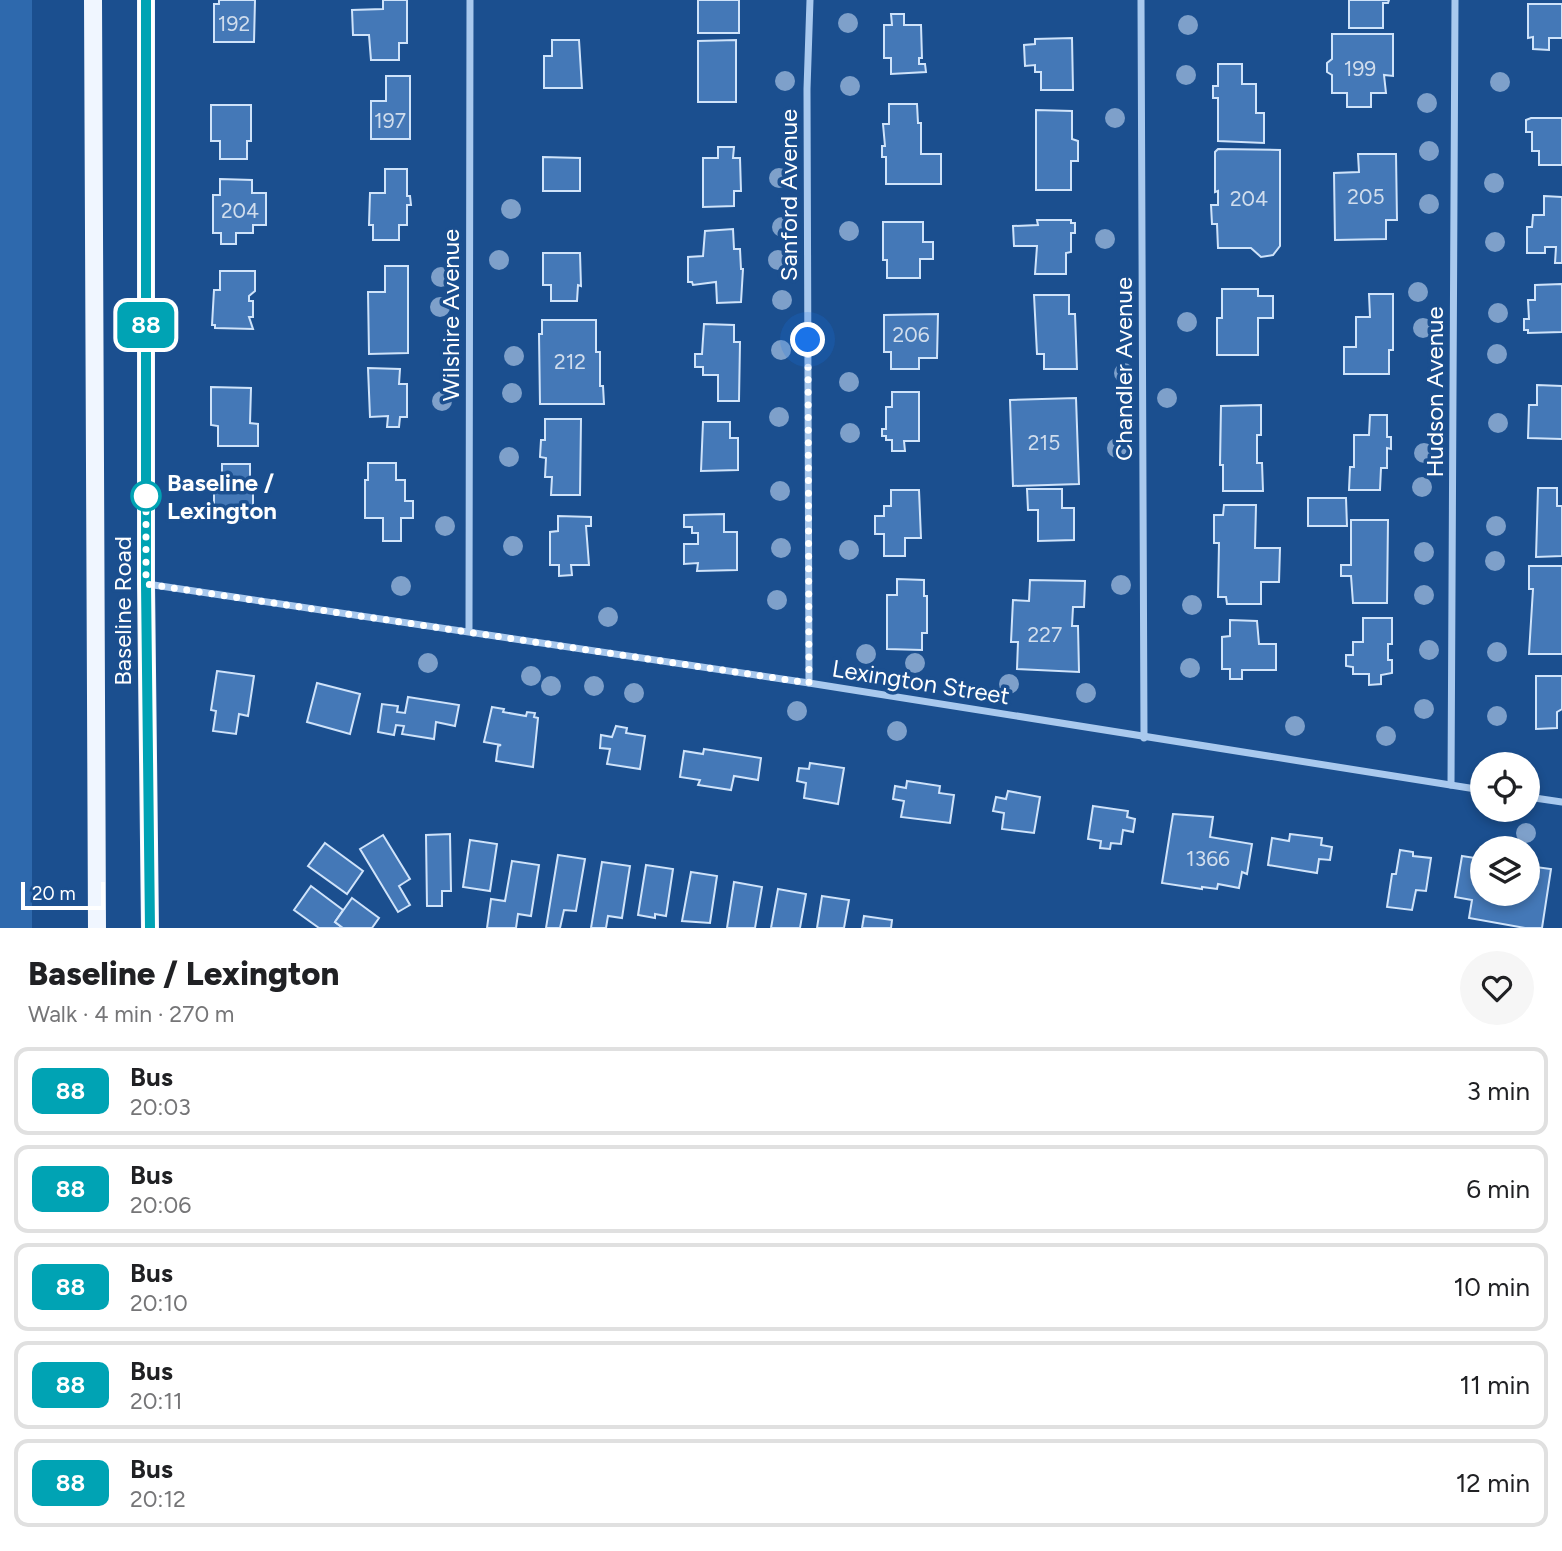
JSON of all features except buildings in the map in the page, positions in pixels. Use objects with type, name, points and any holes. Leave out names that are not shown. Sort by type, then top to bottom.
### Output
[{"type":"main road","name":"Baseline Road","points":[[93,0],[97,928]]},
{"type":"main road","name":"Baseline Road","points":[[146,0],[146,584],[150,928]]},
{"type":"street","name":"Wilshire Avenue","points":[[469,631],[470,0]]},
{"type":"street","name":"Sanford Avenue","points":[[809,683],[807,89],[810,0]]},
{"type":"street","name":"Chandler Avenue","points":[[1141,0],[1144,738]]},
{"type":"street","name":"Hudson Avenue","points":[[1451,785],[1455,0]]},
{"type":"street","name":"Lexington Street","points":[[146,584],[809,683],[1470,788]]},
{"type":"street","points":[[1540,799],[1562,802]]},
{"type":"shaded area","points":[[0,0],[32,0],[32,928],[0,928]]},
{"type":"bus line","name":"88","points":[[146,0],[146,584],[150,928]]},
{"type":"place","name":"Baseline / Lexington","points":[[146,496]]},
{"type":"route","points":[[146,496],[146,485],[146,584],[809,683],[808,340]]}]
